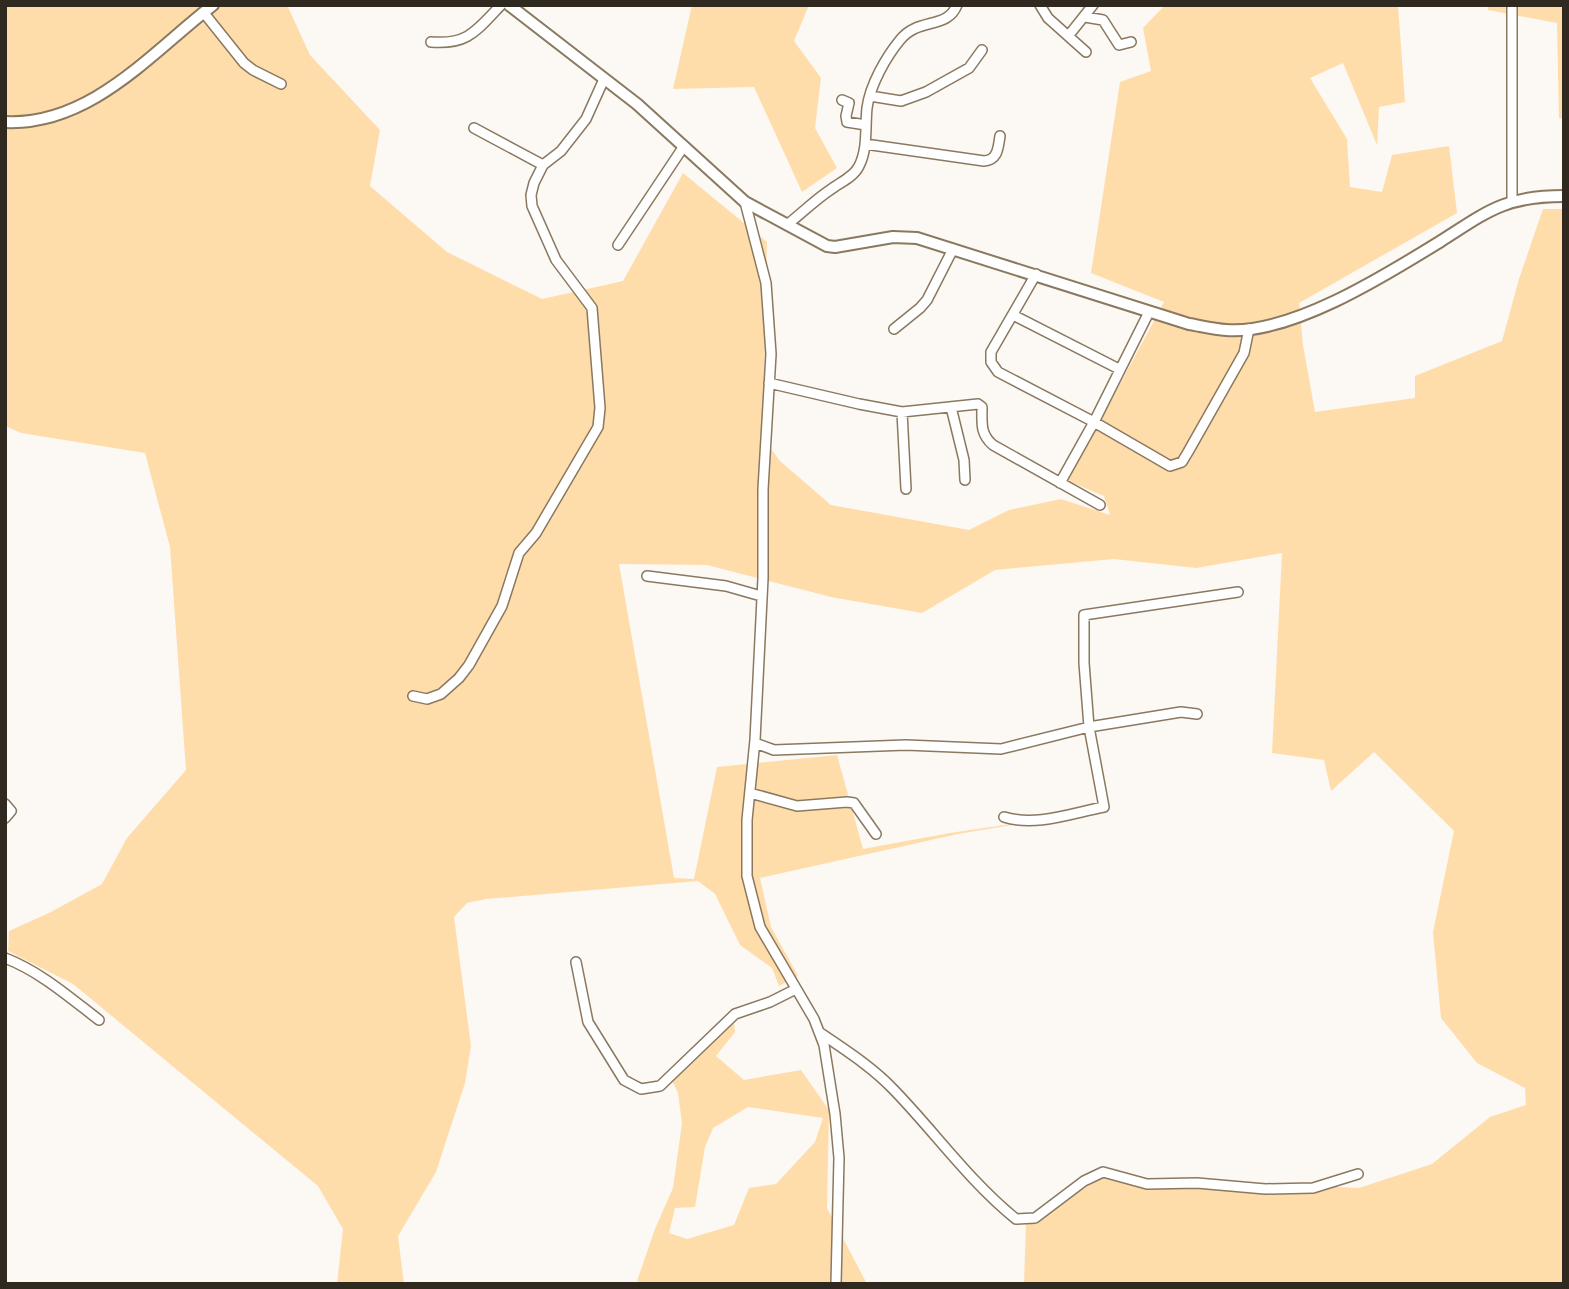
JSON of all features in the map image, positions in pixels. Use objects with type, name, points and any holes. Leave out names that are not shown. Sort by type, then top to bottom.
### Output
[{"type":"street","points":[[431,42],[449,43],[467,38],[500,5]]},
{"type":"street","points":[[788,224],[854,173],[859,166],[865,144],[870,96],[901,38],[920,24],[950,18],[957,5]]},
{"type":"street","points":[[1040,5],[1048,18],[1086,52]]},
{"type":"street","points":[[1069,35],[1093,5]]},
{"type":"street","points":[[1512,5],[1512,201]]},
{"type":"street","points":[[517,8],[637,104],[745,202],[827,246],[907,236],[1201,326],[1226,330],[1276,324],[1334,301],[1378,278],[1475,218],[1512,201],[1564,196]]},
{"type":"street","points":[[5,122],[41,120],[81,107],[144,63],[208,9],[244,63],[281,84]]},
{"type":"street","points":[[1085,17],[1103,20],[1119,45],[1131,42]]},
{"type":"street","points":[[870,96],[901,101],[926,92],[969,68],[982,50]]},
{"type":"street","points":[[412,696],[428,699],[442,694],[468,665],[502,606],[519,553],[536,533],[598,427],[600,408],[593,312],[585,296],[556,260],[532,206],[534,183],[543,166],[578,133],[604,79]]},
{"type":"street","points":[[842,100],[849,103],[847,122],[866,125]]},
{"type":"street","points":[[474,128],[543,166]]},
{"type":"street","points":[[865,144],[990,161],[995,156],[1000,136]]},
{"type":"street","points":[[618,245],[684,146]]},
{"type":"street","points":[[745,202],[769,305],[771,354],[763,489],[755,743],[746,857],[749,889],[760,927],[819,1032],[828,1065],[837,1136],[839,1183],[836,1284]]},
{"type":"street","points":[[894,329],[927,300],[953,249]]},
{"type":"street","points":[[1036,274],[991,352],[991,362],[998,372],[1094,422],[1170,466],[1182,463],[1244,353],[1249,329]]},
{"type":"street","points":[[1060,482],[1094,422],[1149,312]]},
{"type":"street","points":[[1013,315],[1119,369]]},
{"type":"street","points":[[769,383],[902,412],[972,403],[982,407],[982,430],[985,438],[993,445],[1100,505]]},
{"type":"street","points":[[951,407],[964,460],[965,480]]},
{"type":"street","points":[[902,412],[906,488]]},
{"type":"street","points":[[647,576],[726,586],[761,596]]},
{"type":"street","points":[[1003,817],[1016,821],[1033,821],[1104,807],[1089,727],[1084,663],[1084,615],[1238,593]]},
{"type":"street","points":[[755,743],[774,750],[896,746],[1002,749],[1089,727],[1181,712],[1197,715]]},
{"type":"street","points":[[750,793],[797,806],[854,803],[876,834]]},
{"type":"street","points":[[5,804],[11,811],[5,818]]},
{"type":"street","points":[[5,958],[22,964],[54,984],[99,1020]]},
{"type":"street","points":[[576,962],[588,1022],[624,1080],[641,1089],[660,1086],[735,1014],[770,1002],[796,989]]},
{"type":"street","points":[[819,1032],[866,1064],[891,1087],[968,1173],[1016,1219],[1035,1218],[1084,1181],[1103,1172],[1147,1184],[1197,1183],[1265,1189],[1313,1188],[1358,1174]]},
{"type":"shaded area","points":[[5,5],[287,5],[310,55],[380,130],[370,186],[447,252],[542,299],[623,281],[683,173],[767,242],[763,438],[780,461],[831,505],[969,530],[1009,510],[1061,499],[1110,515],[1104,496],[1068,481],[1164,302],[1091,273],[1120,82],[1151,71],[1143,28],[1165,5],[1398,5],[1405,102],[1379,107],[1377,145],[1343,63],[1310,78],[1347,139],[1350,187],[1382,192],[1392,155],[1449,146],[1457,213],[1299,303],[1303,345],[1315,412],[1415,398],[1415,376],[1502,341],[1519,279],[1543,209],[1564,209],[1564,1284],[1024,1284],[1026,1222],[1105,1176],[1359,1188],[1432,1164],[1490,1117],[1526,1105],[1525,1088],[1477,1063],[1441,1018],[1433,932],[1454,831],[1374,752],[1331,791],[1324,760],[1272,753],[1282,553],[1196,568],[1114,559],[995,570],[922,613],[831,597],[707,565],[619,564],[674,878],[694,879],[717,767],[837,755],[863,849],[1079,814],[958,834],[760,878],[771,927],[798,976],[779,986],[772,968],[740,945],[715,894],[698,881],[486,899],[467,903],[454,917],[471,1046],[465,1083],[436,1172],[398,1236],[404,1284],[337,1284],[343,1229],[318,1186],[73,984],[8,951],[9,931],[102,884],[127,838],[186,770],[170,547],[145,453],[21,433],[5,426]]},
{"type":"shaded area","points":[[692,5],[809,5],[794,41],[821,78],[815,128],[837,168],[802,192],[754,87],[673,89]]},
{"type":"shaded area","points":[[1487,5],[1564,5],[1564,119],[1559,118],[1557,23],[1488,10]]},
{"type":"shaded area","points":[[733,1014],[735,1032],[716,1056],[744,1080],[801,1070],[829,1110],[827,1208],[867,1284],[646,1284],[637,1281],[673,1188],[682,1123],[678,1093],[668,1072]],"holes":[[[748,1107],[823,1118],[815,1142],[776,1184],[749,1188],[734,1225],[687,1239],[669,1233],[675,1208],[695,1207],[705,1147],[713,1128]]]}]
